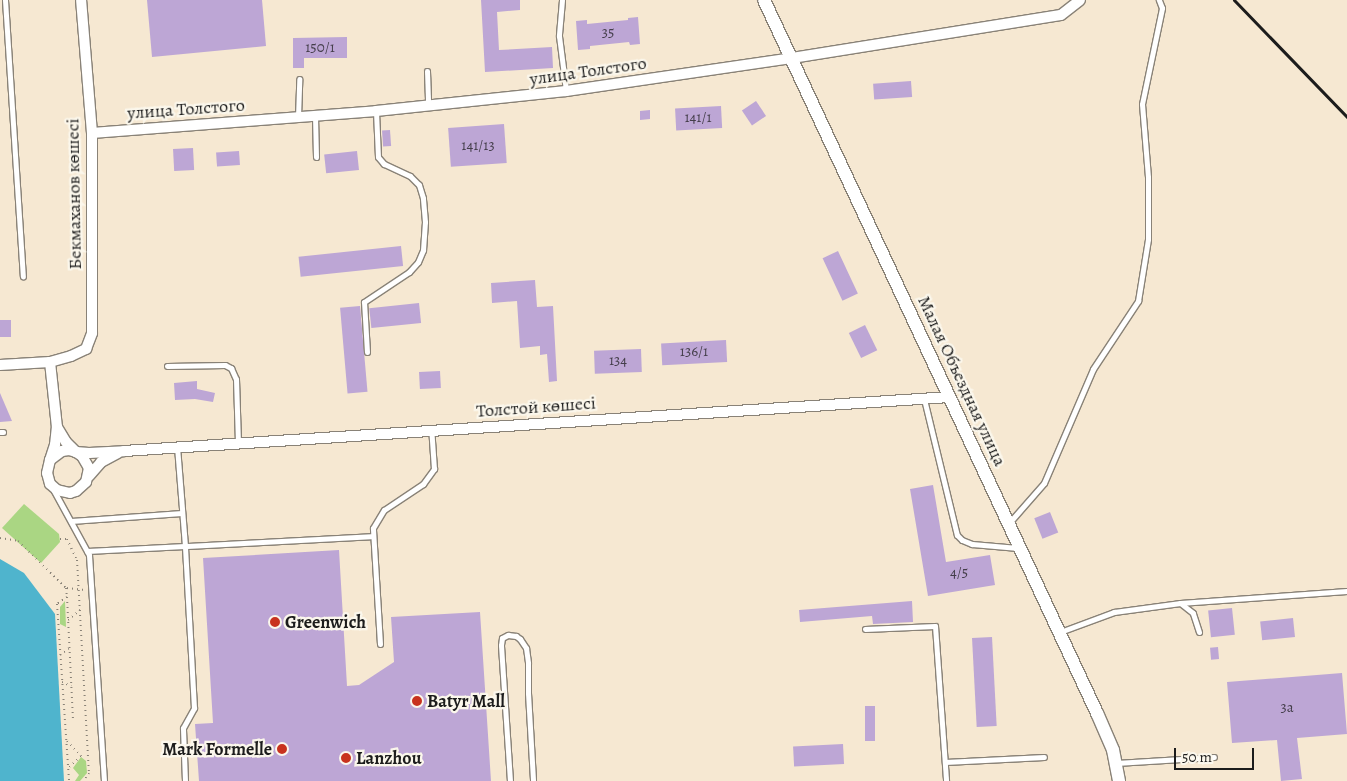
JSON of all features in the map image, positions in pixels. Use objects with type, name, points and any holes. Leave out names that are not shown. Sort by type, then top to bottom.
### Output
[{"type":"street","name":"Бекмаханов көшесі","points":[[50,362],[86,349],[92,333],[92,132],[81,0]]},
{"type":"street","name":"Малая Объездная улица","points":[[764,0],[1101,722],[1113,750],[1119,781]]},
{"type":"street","name":"улица Толстого","points":[[92,132],[376,112],[566,91],[792,58],[1061,15],[1080,0]]},
{"type":"street","points":[[0,365],[50,362],[57,426],[55,445],[47,473],[50,484],[57,490],[70,493],[82,487],[101,462],[124,451]]},
{"type":"street","name":"Толстой көшесі","points":[[124,451],[238,442],[950,397]]},
{"type":"street","points":[[57,426],[66,442],[86,462],[89,476]]},
{"type":"street","points":[[50,460],[62,451],[124,451]]},
{"type":"lane","points":[[5,0],[23,276]]},
{"type":"lane","points":[[562,0],[559,36],[566,91]]},
{"type":"lane","points":[[1009,523],[1044,483],[1092,369],[1138,301],[1148,239],[1148,176],[1142,104],[1162,8],[1159,0]]},
{"type":"lane","points":[[427,71],[428,106]]},
{"type":"lane","points":[[298,117],[299,79]]},
{"type":"lane","points":[[367,352],[364,302],[409,272],[418,262],[423,250],[425,222],[423,198],[419,185],[410,176],[384,164],[378,157],[376,112]]},
{"type":"lane","points":[[315,116],[316,157]]},
{"type":"lane","points":[[167,366],[225,365],[231,368],[236,379],[238,442]]},
{"type":"lane","points":[[924,399],[957,535],[962,540],[972,544],[1020,548]]},
{"type":"lane","points":[[380,644],[373,528],[384,510],[423,484],[434,469],[431,430]]},
{"type":"lane","points":[[177,447],[194,708],[183,728],[185,781]]},
{"type":"lane","points":[[50,484],[87,551],[91,567],[104,781]]},
{"type":"lane","points":[[71,521],[182,513]]},
{"type":"lane","points":[[87,551],[373,536]]},
{"type":"lane","points":[[1059,632],[1114,612],[1180,603],[1347,591]]},
{"type":"lane","points":[[1180,603],[1194,613],[1199,632]]},
{"type":"lane","points":[[865,629],[935,626],[946,781]]},
{"type":"lane","points":[[510,781],[501,645],[502,638],[508,635],[516,636],[526,648],[533,781]]},
{"type":"lane","points":[[945,762],[1044,757]]},
{"type":"lane","points":[[1115,763],[1214,757]]},
{"type":"path","points":[[0,538],[18,541],[66,588],[92,590]]},
{"type":"path","points":[[60,539],[67,539],[77,560],[89,773],[83,781]]},
{"type":"path","points":[[66,588],[73,721]]},
{"type":"path","points":[[67,597],[57,604],[69,781]]},
{"type":"path","points":[[68,620],[80,610]]},
{"type":"path","points":[[60,655],[69,648]]},
{"type":"path","points":[[62,682],[71,686]]},
{"type":"path","points":[[67,740],[81,756]]},
{"type":"path","points":[[68,768],[81,756],[88,753]]},
{"type":"green space","points":[[24,504],[59,534],[60,542],[41,563],[2,528]]},
{"type":"green space","points":[[65,601],[66,627],[60,624],[60,607]]},
{"type":"green space","points":[[81,757],[86,761],[87,773],[80,781],[75,781],[79,775],[73,768]]},
{"type":"water","points":[[0,559],[24,573],[55,614],[64,781],[0,781]]},
{"type":"building","points":[[147,0],[262,0],[266,46],[152,57]]},
{"type":"building","points":[[481,0],[520,0],[520,10],[497,12],[499,50],[552,47],[553,68],[485,72]]},
{"type":"building","points":[[638,17],[640,44],[630,45],[629,42],[590,46],[590,49],[578,50],[576,21],[587,20],[587,24],[628,20],[628,18]]},
{"type":"building","points":[[347,37],[347,58],[304,58],[304,68],[293,68],[293,38]]},
{"type":"building","points":[[911,81],[912,97],[874,100],[873,84]]},
{"type":"building","points":[[756,101],[766,116],[752,125],[742,111]]},
{"type":"building","points":[[721,106],[722,128],[676,130],[675,108]]},
{"type":"building","points":[[650,110],[650,119],[640,120],[640,111]]},
{"type":"building","points":[[504,124],[507,163],[451,167],[448,128]]},
{"type":"building","points":[[390,130],[391,146],[383,147],[382,131]]},
{"type":"building","points":[[193,148],[194,170],[174,171],[173,149]]},
{"type":"building","points":[[239,151],[240,165],[217,167],[216,153]]},
{"type":"building","points":[[357,151],[359,170],[326,173],[324,154]]},
{"type":"building","points":[[401,246],[403,266],[301,277],[299,257]]},
{"type":"building","points":[[838,251],[858,294],[842,301],[823,258]]},
{"type":"building","points":[[535,280],[537,307],[553,306],[557,381],[549,382],[547,354],[540,355],[540,346],[520,348],[517,301],[492,303],[491,283]]},
{"type":"building","points":[[419,303],[421,323],[371,328],[369,308]]},
{"type":"building","points":[[360,306],[367,392],[348,393],[340,308]]},
{"type":"building","points":[[0,320],[11,320],[11,337],[0,337]]},
{"type":"building","points":[[865,325],[877,350],[861,358],[849,333]]},
{"type":"building","points":[[726,340],[727,362],[662,365],[661,343]]},
{"type":"building","points":[[641,349],[642,372],[595,374],[594,351]]},
{"type":"building","points":[[440,371],[441,388],[420,389],[419,372]]},
{"type":"building","points":[[197,381],[197,389],[215,393],[213,402],[195,399],[175,400],[174,383]]},
{"type":"building","points":[[0,393],[12,421],[0,422]]},
{"type":"building","points":[[933,485],[946,562],[990,555],[995,585],[928,596],[910,489]]},
{"type":"building","points":[[1050,512],[1058,532],[1042,539],[1034,518]]},
{"type":"building","points":[[339,550],[347,686],[359,685],[394,662],[391,617],[480,612],[491,781],[199,781],[195,724],[213,723],[203,558]]},
{"type":"building","points":[[912,601],[913,622],[873,624],[872,616],[800,622],[799,610]]},
{"type":"building","points":[[1232,608],[1235,635],[1211,637],[1208,611]]},
{"type":"building","points":[[1293,618],[1295,637],[1262,640],[1260,621]]},
{"type":"building","points":[[992,637],[997,726],[977,727],[972,638]]},
{"type":"building","points":[[1218,647],[1219,659],[1211,660],[1210,648]]},
{"type":"building","points":[[1342,673],[1347,734],[1297,738],[1302,779],[1281,781],[1277,740],[1232,743],[1227,682]]},
{"type":"building","points":[[865,706],[875,706],[875,741],[865,741]]},
{"type":"building","points":[[843,744],[844,764],[794,767],[793,747]]},
{"type":"railway","points":[[1234,0],[1347,117]]},
{"type":"place","name":"Greenwich","points":[[275,622]]},
{"type":"place","name":"Batyr Mall","points":[[417,701]]},
{"type":"place","name":"Mark Formelle","points":[[282,749]]},
{"type":"place","name":"Lanzhou","points":[[346,758]]}]
